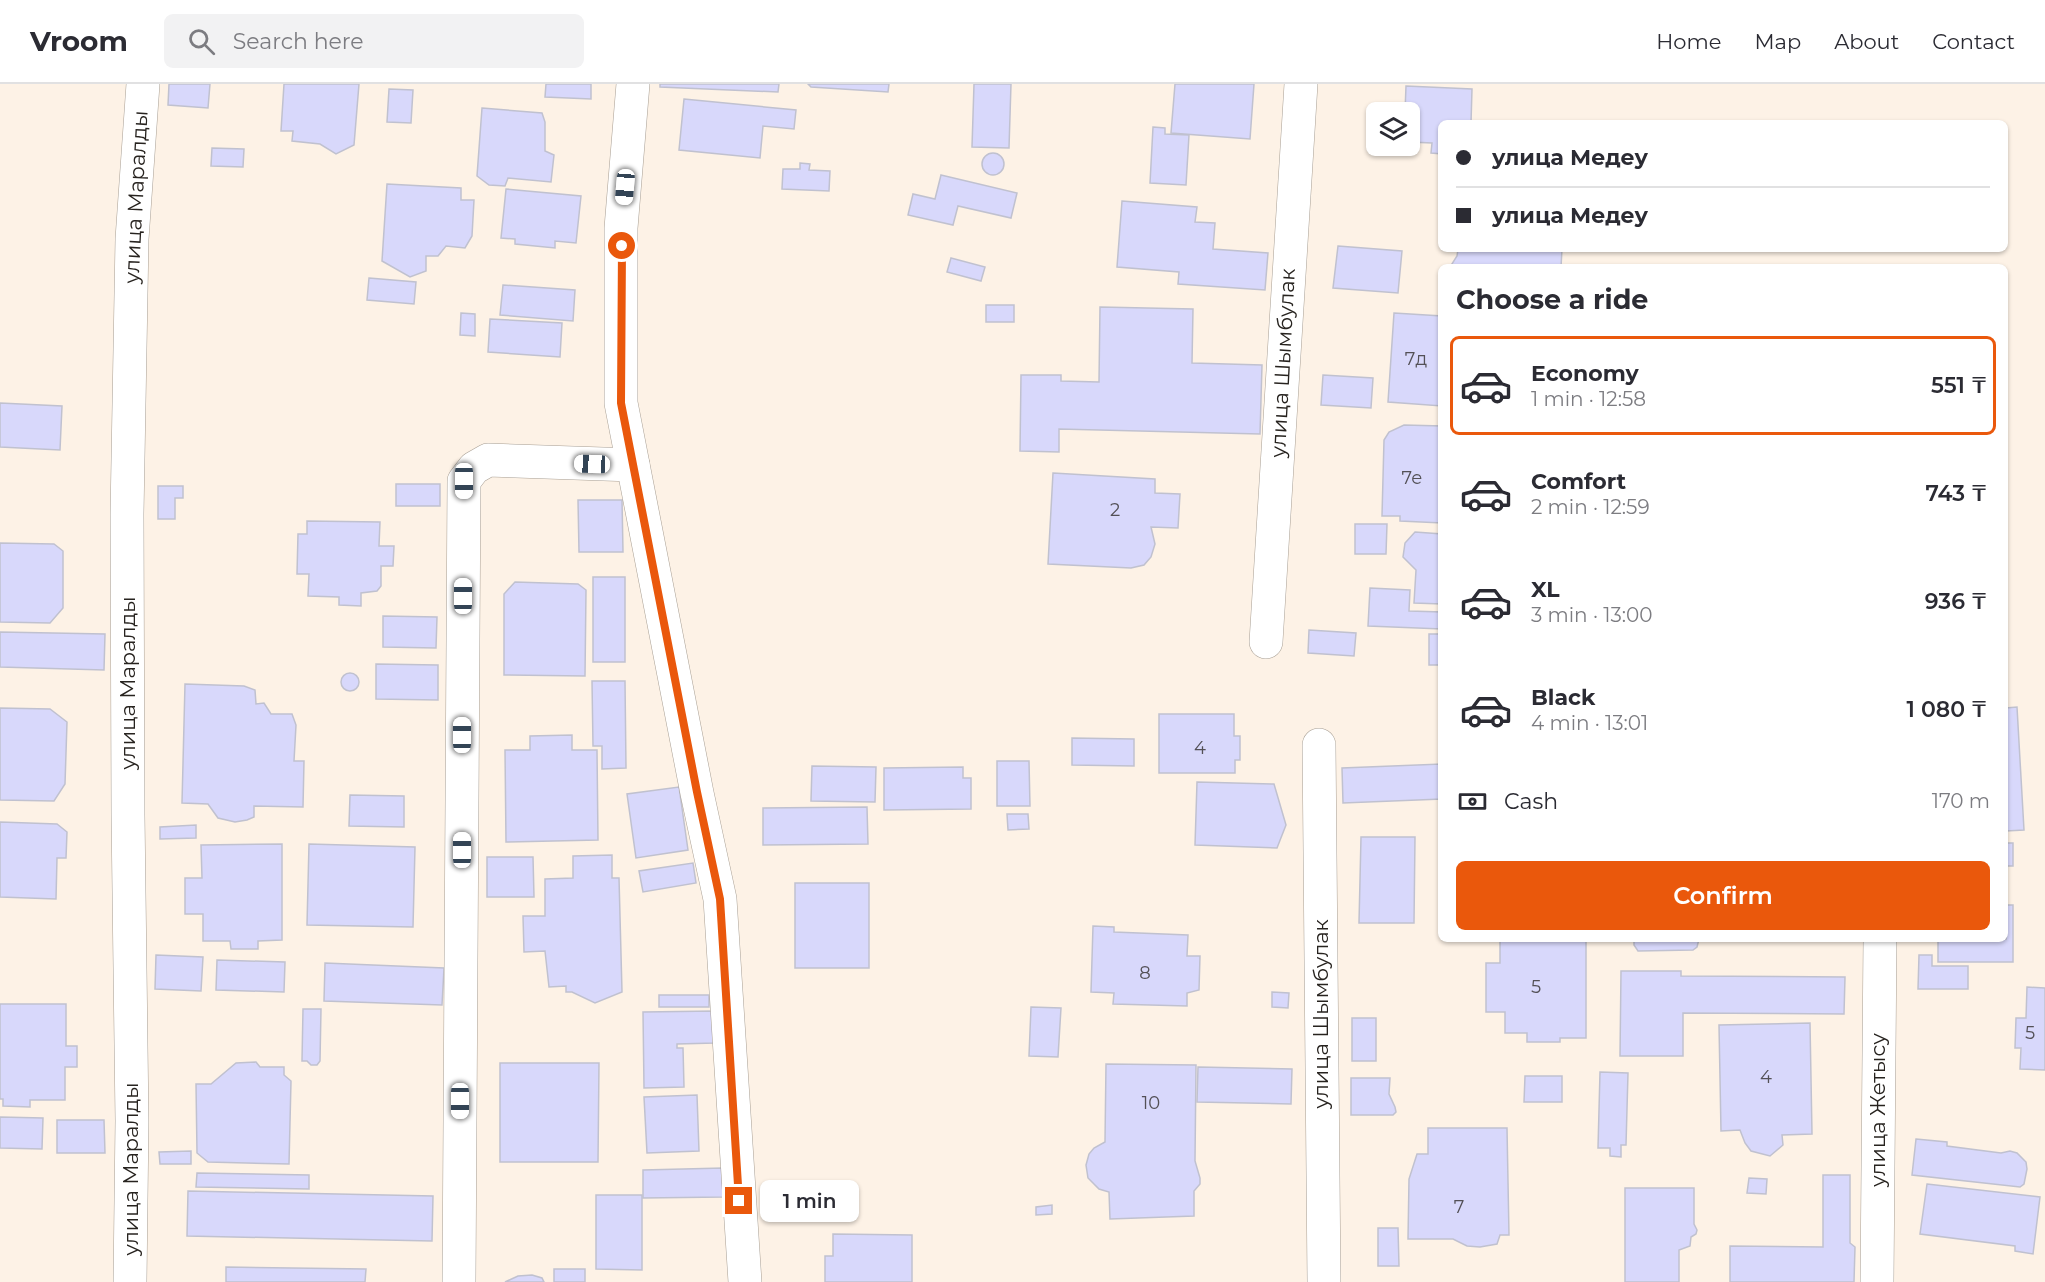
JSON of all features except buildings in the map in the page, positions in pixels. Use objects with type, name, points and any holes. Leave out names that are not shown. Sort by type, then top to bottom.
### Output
[{"type":"street","name":"улица Маралды","points":[[130,1282],[132,1122],[127,514],[132,239],[143,84]]},
{"type":"street","points":[[633,84],[621,228],[621,403],[694,781],[720,899],[745,1282]]},
{"type":"street","name":"улица Шымбулак","points":[[1266,642],[1301,84]]},
{"type":"street","points":[[459,1282],[464,481],[474,468],[488,460],[633,465]]},
{"type":"street","name":"улица Шымбулак","points":[[1319,745],[1324,1282]]},
{"type":"street","name":"улица Жетысу","points":[[1876,1282],[1880,942]]},
{"type":"route","points":[[622,246],[621,403],[720,899],[739,1201]]}]
